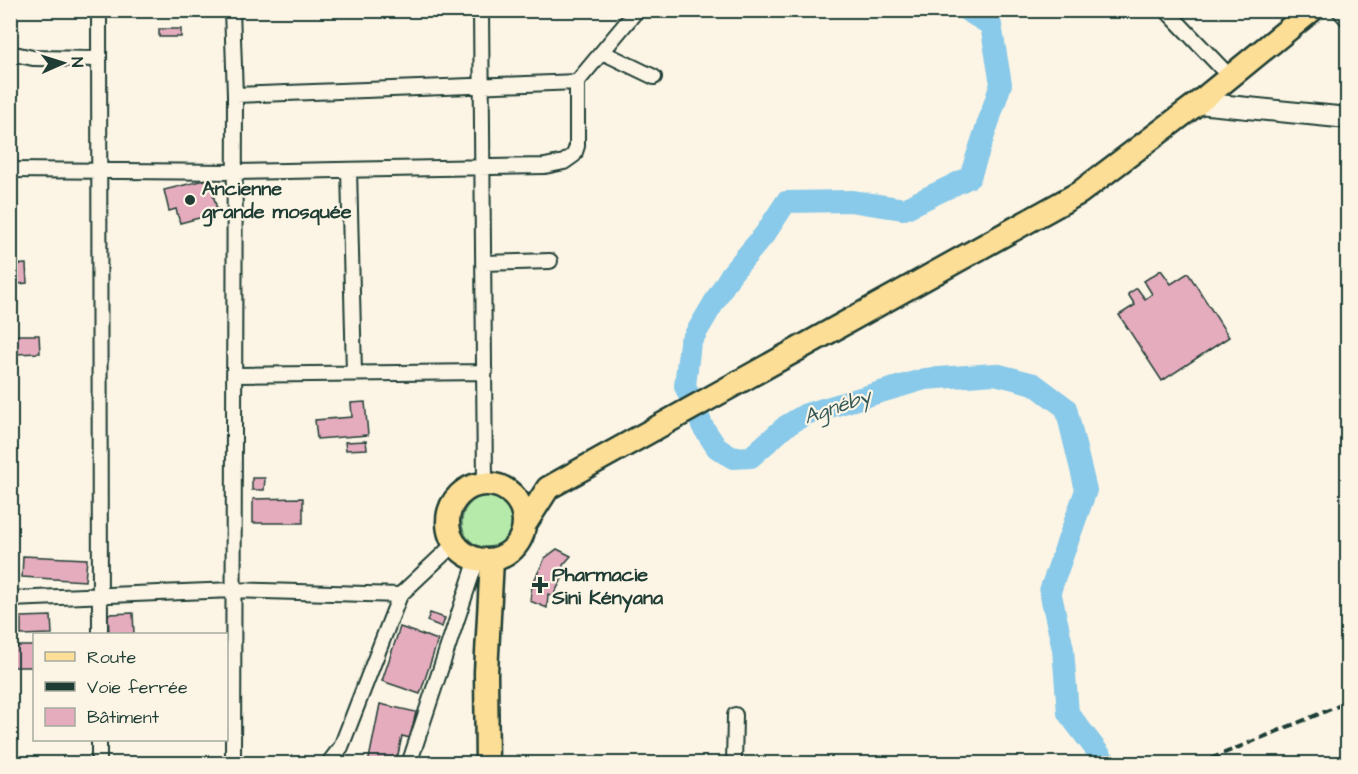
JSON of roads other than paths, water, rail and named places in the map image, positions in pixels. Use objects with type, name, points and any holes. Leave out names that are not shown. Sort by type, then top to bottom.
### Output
[{"type":"main road","points":[[548,488],[532,509],[522,537],[515,548],[504,556],[484,559],[461,550],[455,543],[448,521],[455,499],[474,485],[524,491],[548,488],[1079,193],[1198,103],[1312,10]]},
{"type":"main road","points":[[496,486],[520,503],[525,524]]},
{"type":"main road","points":[[484,559],[487,764]]},
{"type":"street","points":[[99,10],[100,633]]},
{"type":"street","points":[[232,10],[235,95],[233,764]]},
{"type":"street","points":[[481,10],[485,372],[496,486]]},
{"type":"street","points":[[10,170],[235,172],[483,168],[545,166],[564,162],[574,155],[578,146],[577,82],[637,10]]},
{"type":"street","points":[[1166,10],[1230,77]]},
{"type":"street","points":[[1339,10],[1347,20]]},
{"type":"street","points":[[602,52],[654,77]]},
{"type":"street","points":[[10,53],[33,58],[99,59]]},
{"type":"street","points":[[235,95],[577,82]]},
{"type":"street","points":[[1198,103],[1347,118]]},
{"type":"street","points":[[349,170],[354,373]]},
{"type":"street","points":[[484,263],[550,261]]},
{"type":"street","points":[[234,375],[485,372]]},
{"type":"street","points":[[328,764],[341,747],[400,595],[455,543]]},
{"type":"street","points":[[409,764],[484,559]]},
{"type":"street","points":[[10,599],[233,590],[400,595]]},
{"type":"street","points":[[734,764],[735,715]]},
{"type":"street","points":[[99,741],[99,764]]},
{"type":"waterway","name":"Agnéby","points":[[966,10],[991,25],[1001,84],[970,177],[904,209],[851,201],[786,202],[765,234],[731,274],[690,343],[685,386],[703,427],[717,448],[733,458],[751,457],[786,426],[806,414],[925,379],[995,374],[1034,384],[1066,408],[1086,490],[1050,591],[1063,649],[1068,713],[1107,764]]},
{"type":"railway","points":[[1198,764],[1348,702]]},
{"type":"place","name":"Ancienne grande mosquée","points":[[190,200]]},
{"type":"place","name":"Pharmacie Sini Kényana","points":[[540,585]]}]
